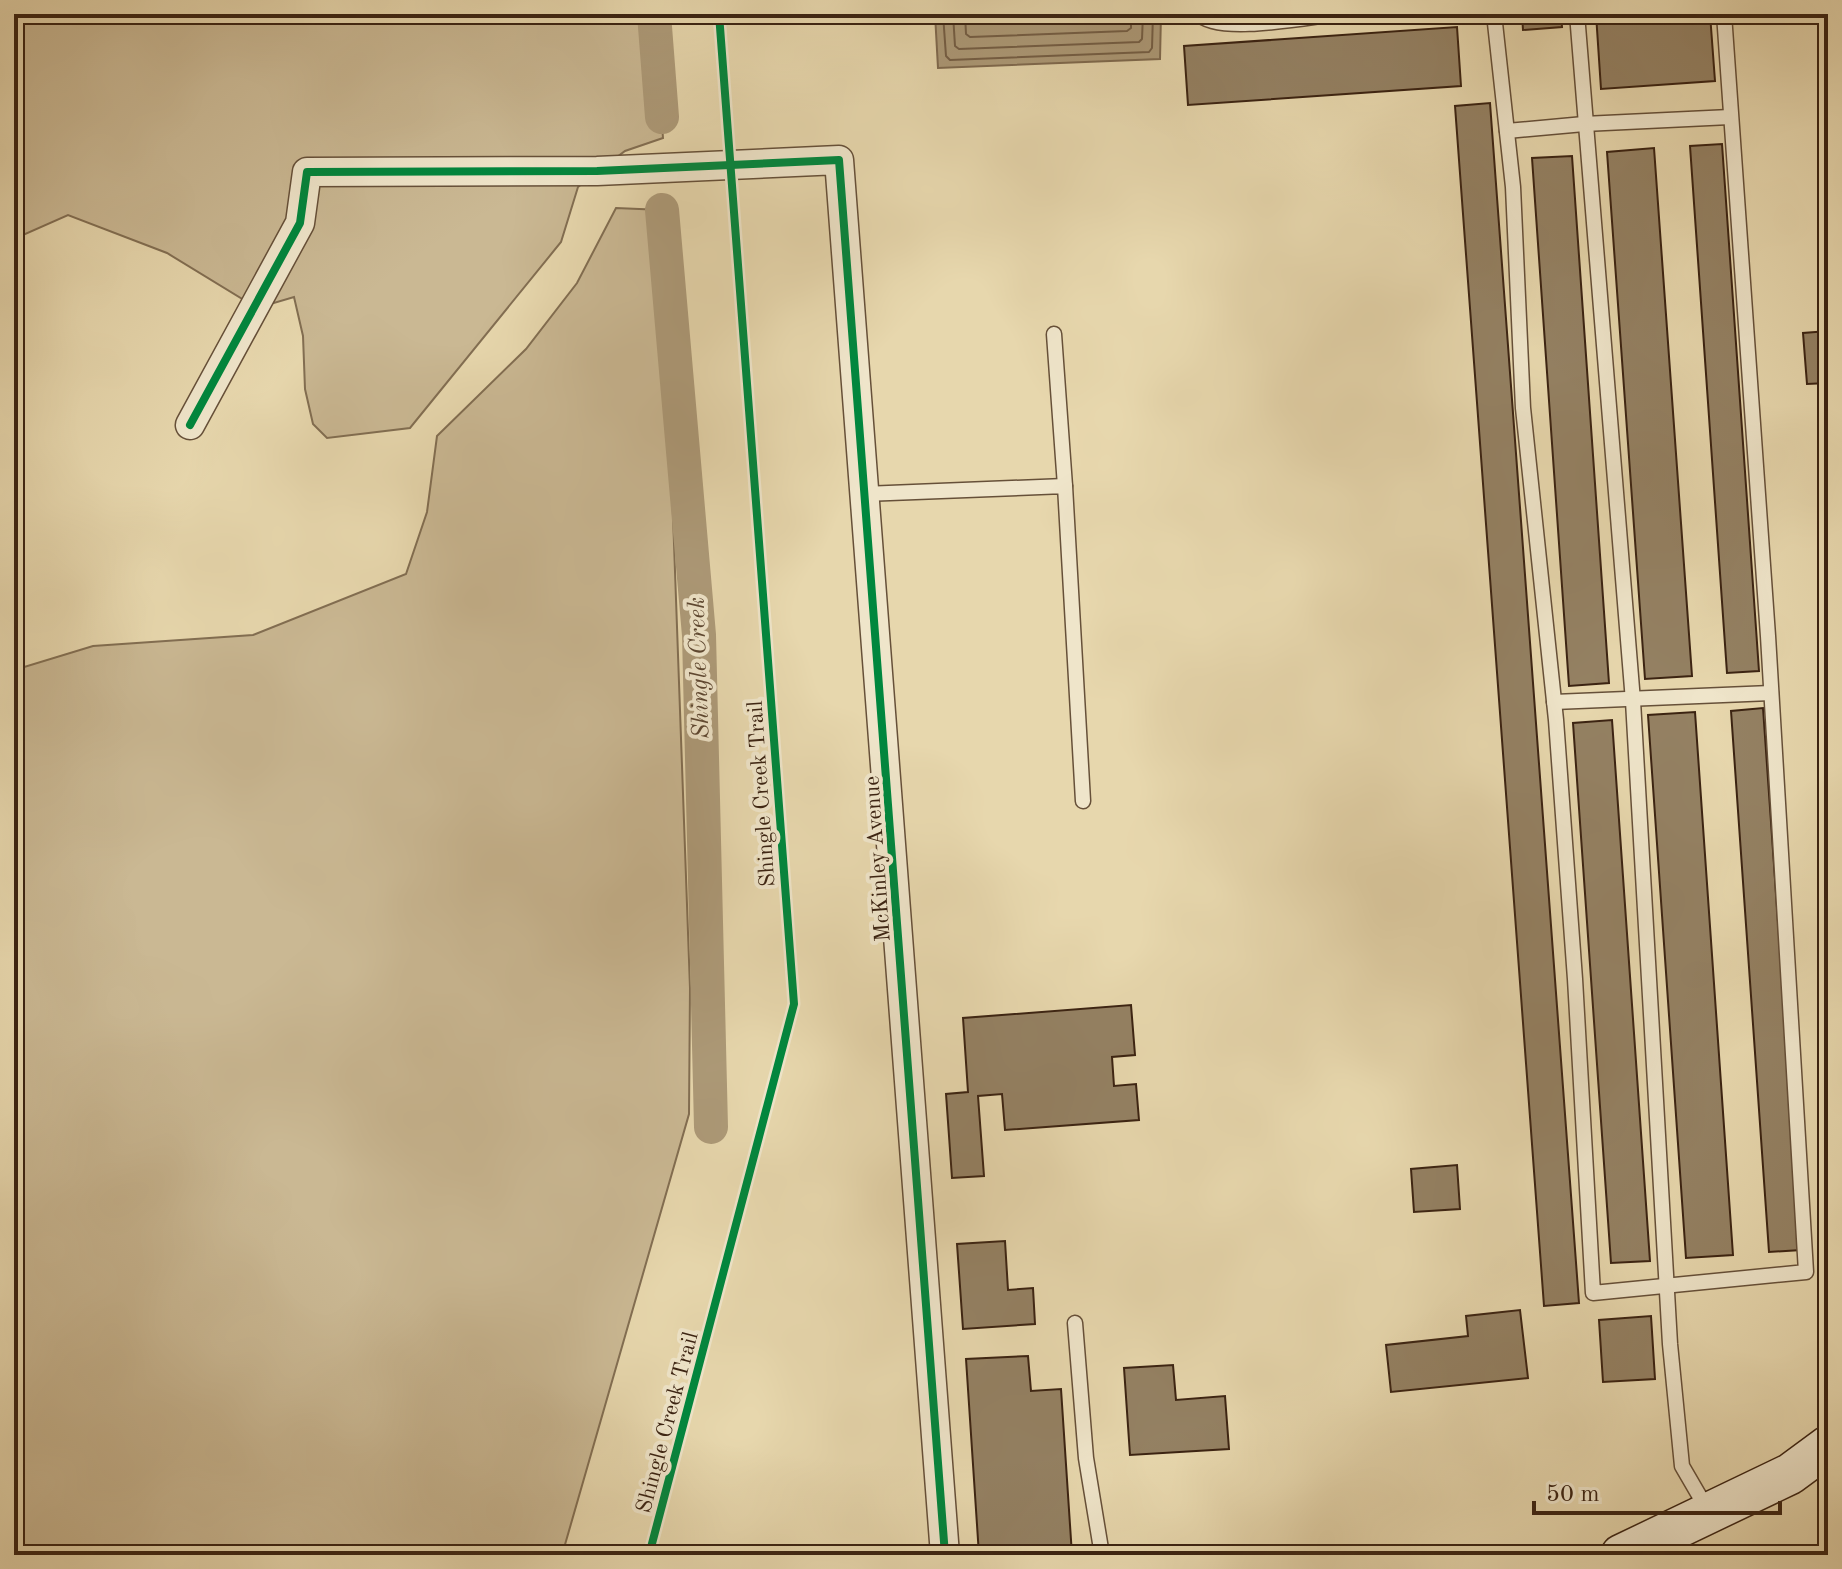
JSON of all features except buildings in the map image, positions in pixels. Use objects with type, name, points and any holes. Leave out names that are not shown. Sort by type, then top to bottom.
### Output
[{"type":"main road","points":[[1621,1555],[1790,1474],[1828,1446]]},
{"type":"main road","points":[[1790,1474],[1828,1464]]},
{"type":"street","name":"McKinley Avenue","points":[[190,425],[300,223],[307,172],[597,171],[839,160],[945,1555]]},
{"type":"lane","points":[[1199,14],[1203,19],[1230,24],[1336,14]]},
{"type":"lane","points":[[1494,14],[1513,187],[1523,408],[1554,702],[1575,979],[1593,1293],[1806,1272],[1771,693],[1724,14]]},
{"type":"lane","points":[[1577,14],[1633,701],[1667,1287],[1682,1466],[1709,1513]]},
{"type":"lane","points":[[1507,131],[1730,117]]},
{"type":"lane","points":[[1054,334],[1083,801]]},
{"type":"lane","points":[[864,494],[1065,486]]},
{"type":"lane","points":[[1554,702],[1771,693]]},
{"type":"lane","points":[[1075,1323],[1086,1458],[1102,1555]]},
{"type":"shaded area","points":[[14,14],[654,14],[663,138],[625,151],[578,187],[561,242],[410,428],[327,438],[313,424],[305,389],[303,336],[294,297],[257,308],[167,253],[68,215],[14,239]]},
{"type":"shaded area","points":[[616,208],[662,210],[690,988],[689,1114],[562,1555],[14,1555],[14,667],[21,668],[93,646],[253,635],[406,574],[427,512],[437,436],[526,349],[577,283]]},
{"type":"water","points":[[935,14],[1161,14],[1160,59],[938,68]]},
{"type":"waterway","name":"Shingle Creek","points":[[654,14],[662,117]]},
{"type":"waterway","name":"Shingle Creek","points":[[662,210],[699,635],[711,1127]]},
{"type":"cycle path","name":"Shingle Creek Trail","points":[[649,1555],[794,1004],[719,14]]},
{"type":"cycle path","points":[[190,425],[300,223],[307,172],[597,171],[839,160],[945,1555]]}]
